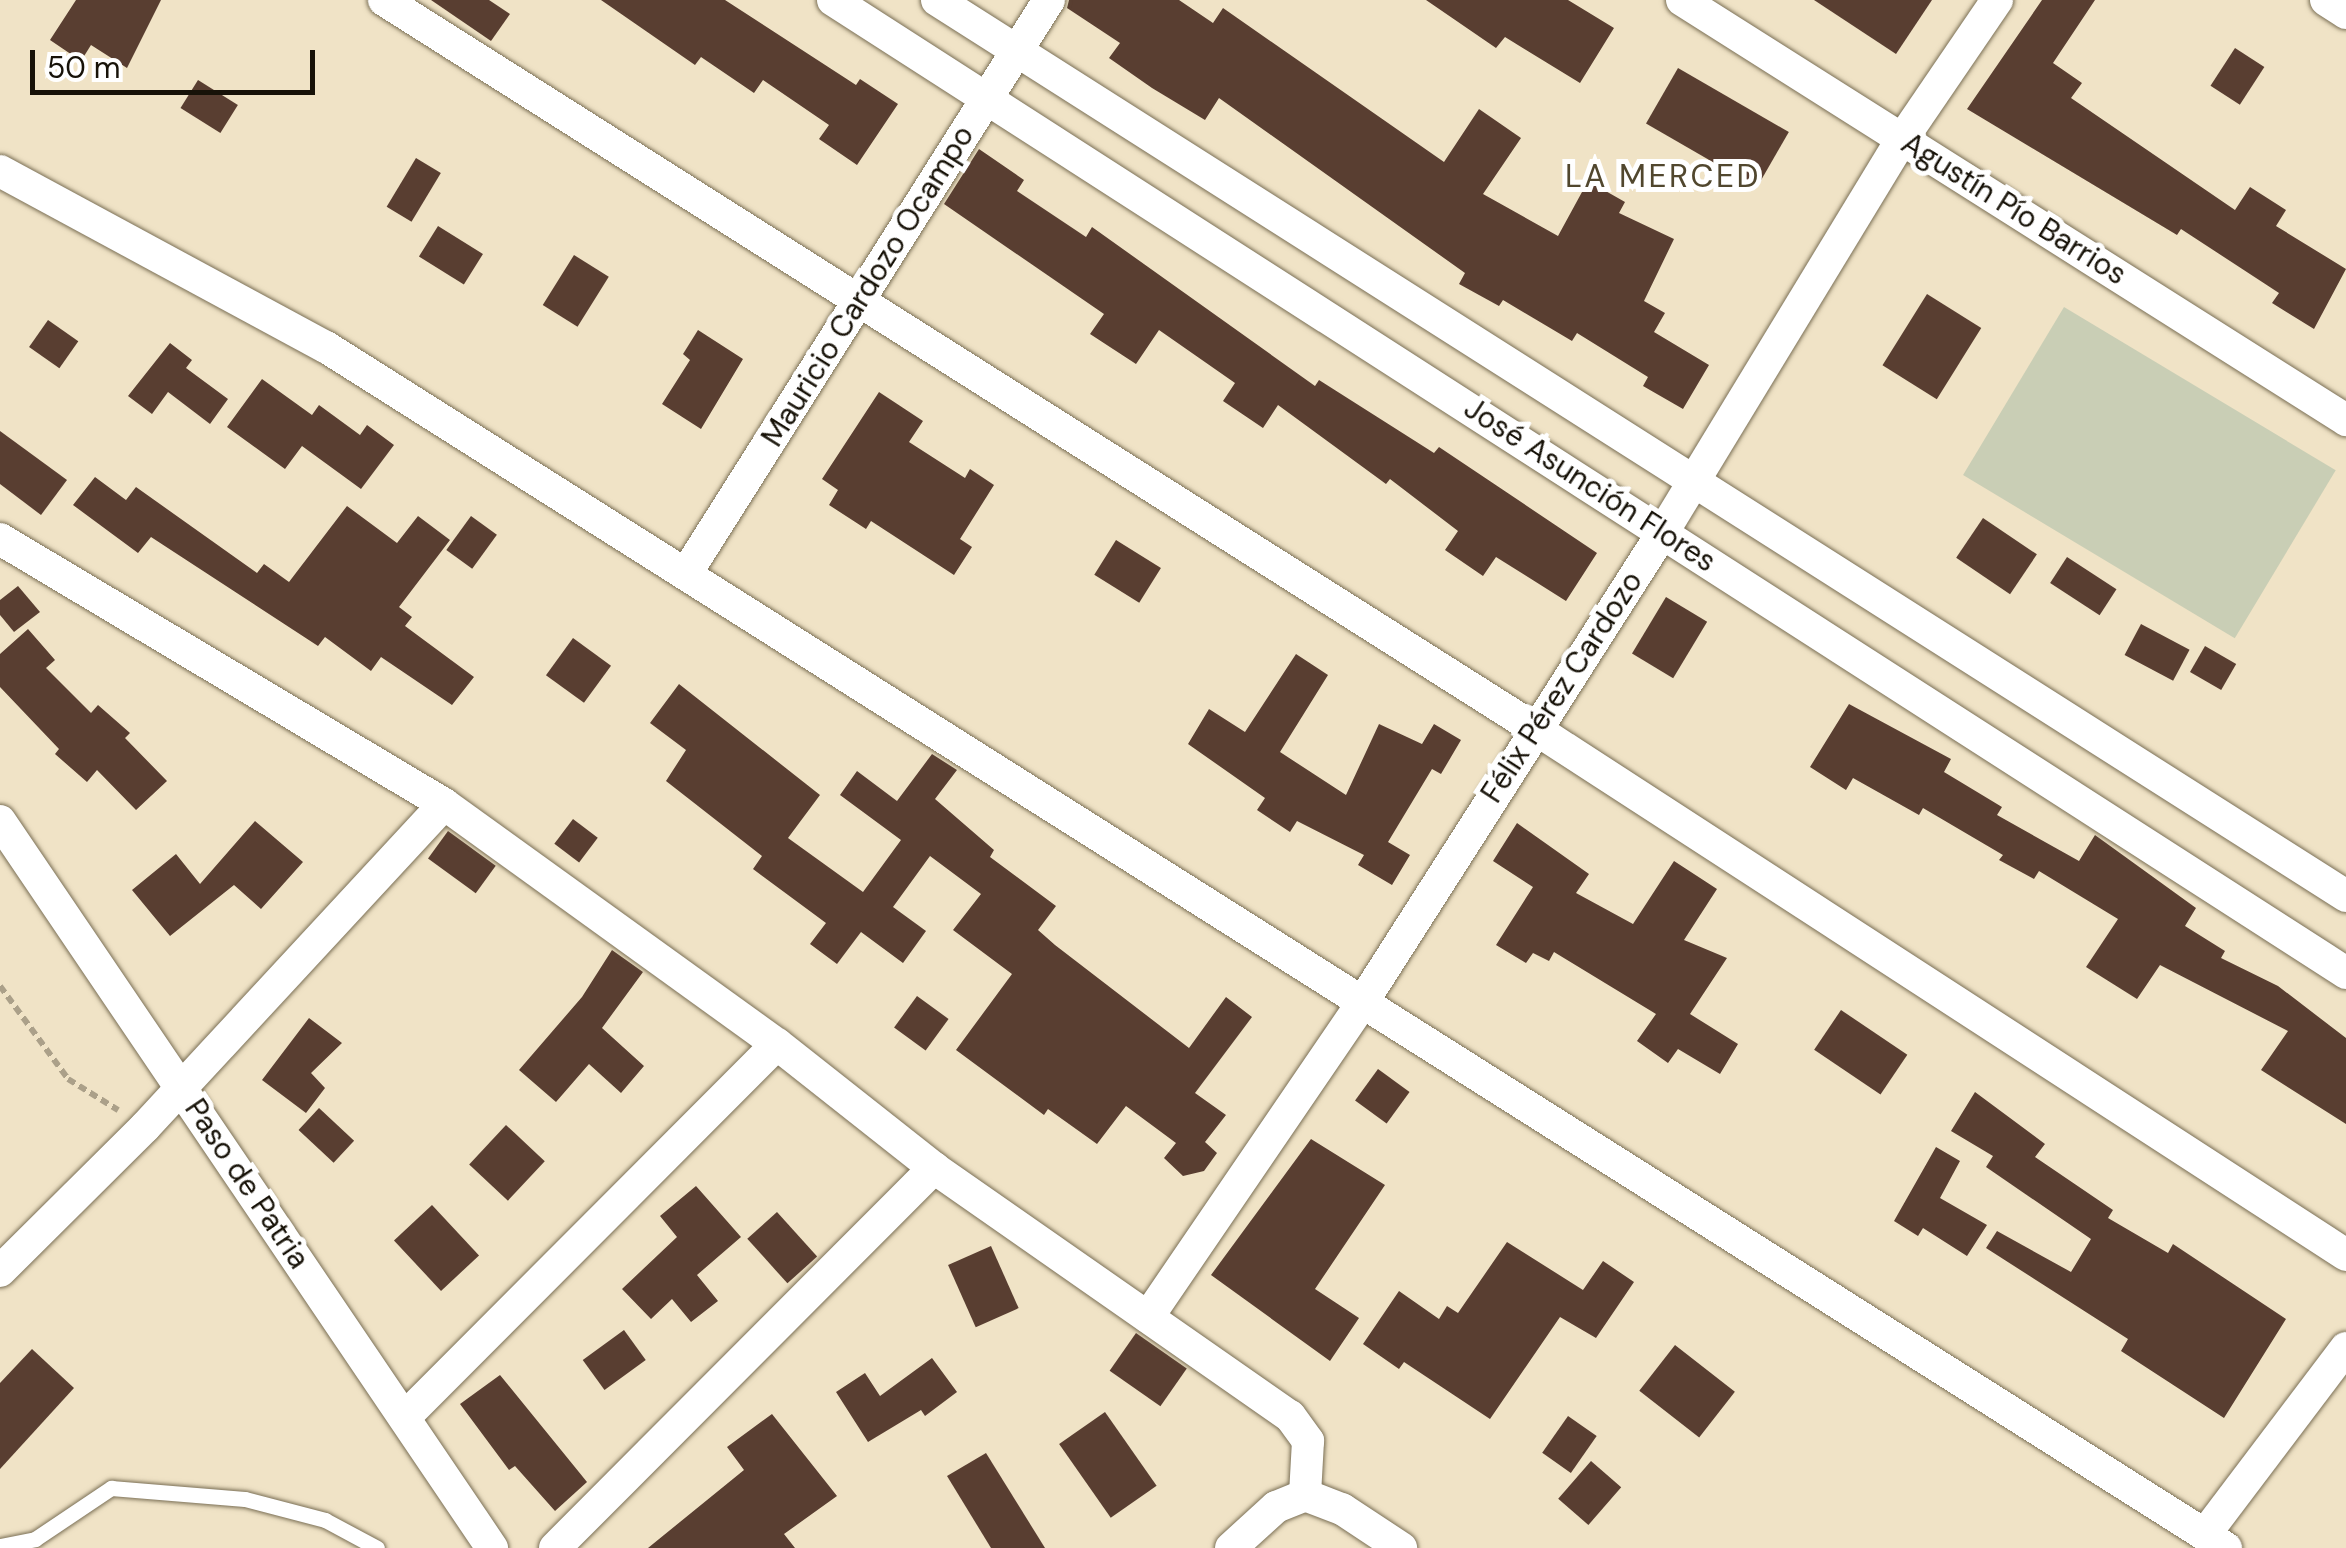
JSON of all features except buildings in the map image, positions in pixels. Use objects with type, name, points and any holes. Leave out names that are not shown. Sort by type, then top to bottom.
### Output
[{"type":"street","points":[[384,0],[1534,728],[2346,1255]]},
{"type":"street","name":"José Asunción Flores","points":[[834,0],[2346,973]]},
{"type":"street","name":"José Asunción Flores","points":[[937,0],[2346,896]]},
{"type":"street","name":"Mauricio Cardozo Ocampo","points":[[687,572],[1049,0]]},
{"type":"street","name":"Agustín Pío Barrios","points":[[1682,0],[2346,420]]},
{"type":"street","name":"Félix Pérez Cardozo","points":[[1148,1317],[1364,1000],[1534,728],[1663,532],[1903,138],[1997,0]]},
{"type":"street","points":[[2326,0],[2346,13]]},
{"type":"street","points":[[0,171],[326,347],[2216,1541],[2346,1348]]},
{"type":"street","points":[[0,539],[444,804],[778,1044],[934,1168],[1290,1416],[1308,1441],[1304,1496]]},
{"type":"street","points":[[0,1272],[145,1127],[444,804]]},
{"type":"street","name":"Paso de Patria","points":[[0,821],[492,1548]]},
{"type":"street","points":[[406,1416],[778,1044]]},
{"type":"street","points":[[555,1548],[934,1168]]},
{"type":"street","points":[[1243,1544],[1276,1506],[1304,1496],[1342,1509],[1401,1548]]},
{"type":"lane","points":[[0,1546],[35,1539],[111,1488],[245,1499],[325,1520],[377,1548]]},
{"type":"path","name":"Paso de Patria","points":[[0,986],[68,1079],[145,1127]]},
{"type":"green space","points":[[2064,307],[2336,470],[2235,638],[1963,475]]},
{"type":"district","name":"LA MERCED","points":[[1663,176]]}]
